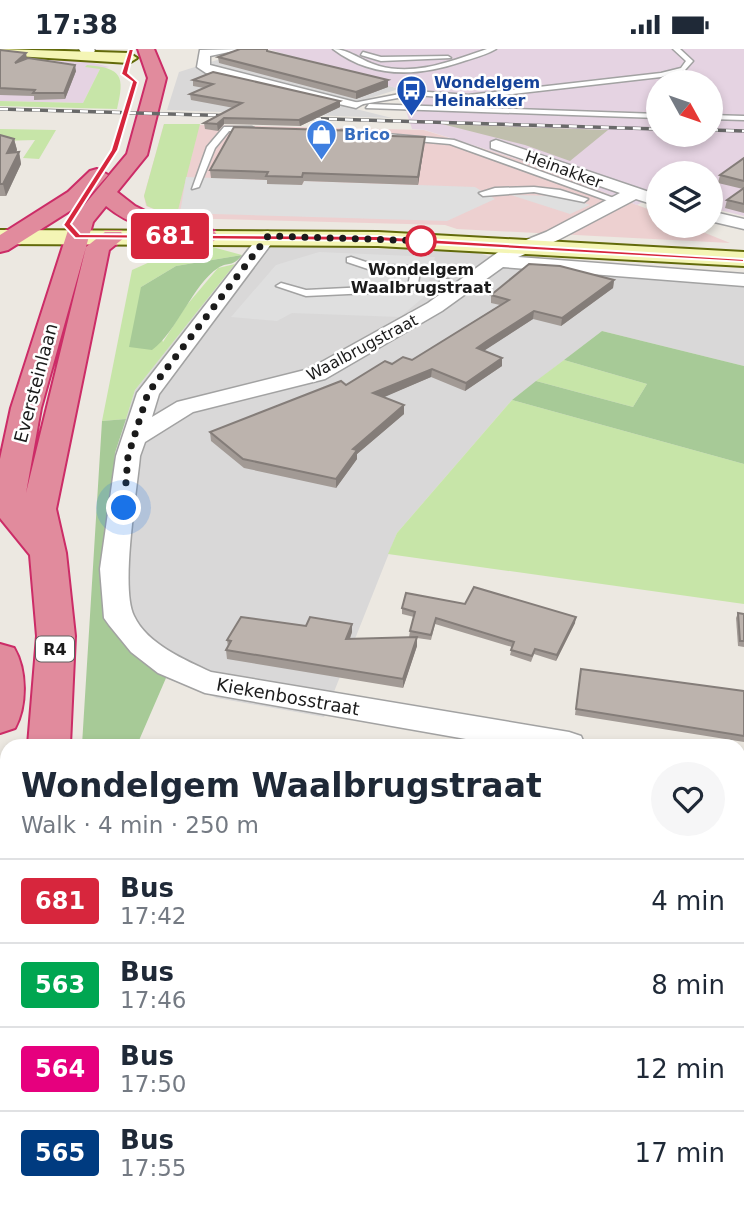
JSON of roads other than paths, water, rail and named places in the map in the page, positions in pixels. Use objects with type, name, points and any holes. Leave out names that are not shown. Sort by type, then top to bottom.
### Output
[{"type":"highway","name":"Eversteinlaan","points":[[48,554],[7,505],[26,408],[78,237],[98,188],[137,155],[157,78],[146,49]]},
{"type":"highway","points":[[3,236],[98,188],[110,157]]},
{"type":"highway","points":[[98,188],[121,209],[136,217],[206,236]]},
{"type":"highway","points":[[48,554],[39,509],[98,247],[113,237]]},
{"type":"highway","name":"R4","points":[[48,554],[56,636],[49,739]]},
{"type":"highway","points":[[0,658],[3,701],[0,717]]},
{"type":"main road","points":[[0,50],[85,52],[128,60]]},
{"type":"main road","points":[[3,236],[268,236],[530,245],[744,259]]},
{"type":"street","points":[[237,49],[203,51],[204,67],[354,104]]},
{"type":"street","name":"Heinakker","points":[[496,145],[619,200],[646,201]]},
{"type":"street","name":"Heinakker","points":[[530,245],[619,200]]},
{"type":"street","points":[[723,219],[744,224]]},
{"type":"street","name":"Kiekenbosstraat","points":[[268,236],[148,393],[128,456],[114,569],[119,618],[142,645],[169,666],[205,682],[534,739]]},
{"type":"street","name":"Waalbrugstraat","points":[[134,438],[185,407],[317,374],[372,345],[451,287],[530,245]]},
{"type":"street","points":[[501,261],[744,280]]},
{"type":"lane","points":[[337,49],[371,68],[407,72],[433,69],[493,49]]},
{"type":"lane","points":[[351,49],[381,59],[446,58],[475,49]]},
{"type":"lane","points":[[370,49],[380,52],[437,51]]},
{"type":"lane","points":[[354,104],[415,93],[468,97],[661,75],[683,69],[690,61],[676,49]]},
{"type":"lane","points":[[354,104],[646,116]]},
{"type":"lane","points":[[723,117],[744,118]]},
{"type":"lane","points":[[195,187],[211,147],[227,129],[267,130]]},
{"type":"lane","points":[[332,132],[451,142],[619,200]]},
{"type":"lane","points":[[483,193],[500,190],[564,192],[619,200]]},
{"type":"lane","points":[[281,286],[306,292],[412,288],[417,269],[371,267],[351,260]]},
{"type":"railway","points":[[0,109],[238,116]]},
{"type":"railway","points":[[297,118],[646,129]]},
{"type":"railway","points":[[723,130],[744,131]]},
{"type":"place","name":"Wondelgem Heinakker","points":[[411,118]]},
{"type":"place","name":"Brico","points":[[321,161]]},
{"type":"place","name":"Wondelgem Waalbrugstraat","points":[[421,241]]}]
